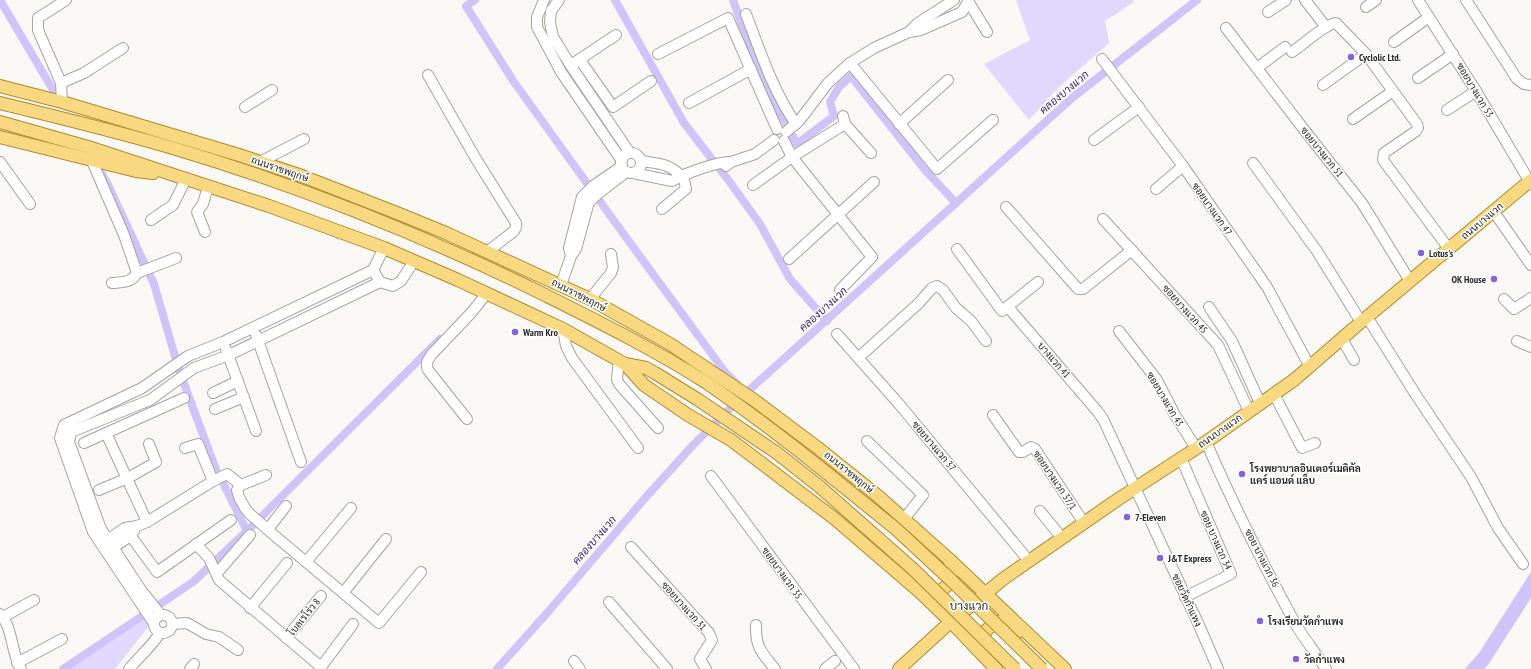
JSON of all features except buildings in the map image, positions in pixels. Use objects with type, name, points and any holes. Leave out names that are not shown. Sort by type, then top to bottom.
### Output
[{"type":"main road","name":"ถนนราชพฤกษ์","points":[[0,86],[62,102],[180,137],[309,179],[398,212],[590,299],[670,344],[754,400],[824,452],[950,560],[1065,669]]},
{"type":"main road","name":"ถนนราชพฤกษ์","points":[[0,103],[75,121],[174,148],[265,178],[369,216],[495,270],[664,357],[705,382],[775,431],[896,530],[952,581],[1042,669]]},
{"type":"main road","points":[[0,122],[88,147],[186,178],[298,216],[384,248],[487,293],[563,329],[622,362],[650,370],[697,399],[777,453],[820,487],[913,569],[1015,669]]},
{"type":"main road","points":[[0,137],[136,171],[166,172]]},
{"type":"main road","points":[[180,137],[265,178]]},
{"type":"main road","name":"ถนนบางแวก","points":[[899,669],[951,622],[986,593],[1029,561],[1135,488],[1206,442],[1310,368],[1364,319],[1530,182]]},
{"type":"main road","points":[[622,362],[644,385],[688,415],[731,440],[835,519],[921,593],[998,669]]},
{"type":"main road","points":[[921,593],[937,593],[948,586],[953,574],[950,560]]},
{"type":"main road","points":[[998,669],[982,639],[985,631],[1000,621],[1006,623],[1041,647]]},
{"type":"street","points":[[62,102],[61,83],[38,30],[38,18],[66,0]]},
{"type":"street","points":[[544,0],[537,17],[537,27],[560,72],[625,168],[636,172],[641,168],[642,161],[639,156],[630,153],[553,37],[550,22],[551,11],[559,0]]},
{"type":"street","points":[[909,32],[918,23],[954,0]]},
{"type":"street","points":[[957,0],[968,0]]},
{"type":"street","points":[[625,168],[672,181],[682,175],[755,154],[796,124],[828,83],[850,63],[874,48],[909,32],[922,30],[962,12],[968,0]]},
{"type":"street","points":[[968,0],[987,32]]},
{"type":"street","points":[[1268,12],[1286,0]]},
{"type":"street","points":[[1305,0],[1326,27]]},
{"type":"street","points":[[1366,7],[1376,0]]},
{"type":"street","name":"ซอยบางแวก 53","points":[[1418,0],[1476,91],[1530,182]]},
{"type":"street","points":[[1466,0],[1517,79],[1524,84],[1531,85]]},
{"type":"street","points":[[941,8],[947,19]]},
{"type":"street","points":[[746,14],[766,68],[787,112],[796,124]]},
{"type":"street","points":[[1394,42],[1429,17]]},
{"type":"street","points":[[658,54],[728,18],[780,136],[792,157],[872,257],[840,290]]},
{"type":"street","points":[[1257,68],[1332,23],[1338,24],[1366,54],[1417,124],[1418,128],[1416,131],[1384,153],[1383,160],[1449,249]]},
{"type":"street","name":"ซอยบางแวก 51","points":[[1226,28],[1362,203],[1410,281]]},
{"type":"street","points":[[560,72],[616,35]]},
{"type":"street","points":[[61,83],[84,73],[123,48]]},
{"type":"street","points":[[1323,85],[1366,54]]},
{"type":"street","points":[[1418,78],[1453,54]]},
{"type":"street","name":"ซอยบางแวก 47","points":[[1102,59],[1183,166],[1267,286],[1310,368]]},
{"type":"street","points":[[580,60],[612,107],[651,81]]},
{"type":"street","points":[[850,63],[898,124],[937,170],[993,120]]},
{"type":"street","points":[[689,103],[751,69]]},
{"type":"street","points":[[428,75],[476,160],[516,223],[514,231],[487,252]]},
{"type":"street","points":[[898,124],[948,80]]},
{"type":"street","points":[[244,107],[272,90]]},
{"type":"street","points":[[1353,120],[1393,91]]},
{"type":"street","points":[[1447,110],[1476,91]]},
{"type":"street","points":[[1094,140],[1139,107]]},
{"type":"street","points":[[753,185],[844,120],[871,153]]},
{"type":"street","points":[[260,162],[304,140]]},
{"type":"street","points":[[625,168],[624,156],[630,153]]},
{"type":"street","points":[[92,161],[124,235],[137,273]]},
{"type":"street","points":[[642,161],[668,166],[682,175],[686,189],[662,209]]},
{"type":"street","points":[[0,162],[30,204]]},
{"type":"street","points":[[1253,162],[1317,251],[1416,395],[1471,477],[1498,528],[1523,564]]},
{"type":"street","points":[[1156,189],[1183,166]]},
{"type":"street","points":[[561,285],[571,256],[576,249],[586,200],[596,189],[625,168]]},
{"type":"street","points":[[151,220],[173,205],[186,178]]},
{"type":"street","points":[[789,259],[874,182]]},
{"type":"street","points":[[205,232],[197,212],[202,204],[208,186]]},
{"type":"street","points":[[1006,207],[1078,289],[1084,289],[1132,250]]},
{"type":"street","points":[[1494,212],[1531,265]]},
{"type":"street","name":"ซอยบางแวก 45","points":[[1103,219],[1218,345],[1249,411]]},
{"type":"street","points":[[172,624],[168,632],[157,625],[138,592],[107,546],[93,532],[60,438],[64,425],[142,388],[188,356],[224,342],[373,270],[384,248]]},
{"type":"street","name":"บางแวก 41","points":[[958,249],[1002,311],[1008,307],[1098,412],[1135,488]]},
{"type":"street","points":[[590,299],[612,273],[613,267],[611,254]]},
{"type":"street","points":[[112,283],[130,281],[137,273],[176,258]]},
{"type":"street","points":[[107,546],[69,442],[71,432],[150,400],[194,368],[229,355],[380,282],[394,286],[401,281],[414,261]]},
{"type":"street","points":[[373,270],[380,282]]},
{"type":"street","points":[[1008,307],[1038,282]]},
{"type":"street","points":[[858,358],[919,303],[932,288],[937,286],[943,290],[956,308],[971,321],[986,341]]},
{"type":"street","points":[[467,419],[428,370],[426,365],[432,354],[472,312],[487,293]]},
{"type":"street","points":[[1504,299],[1514,309],[1531,298]]},
{"type":"street","points":[[1209,308],[1232,341],[1260,403]]},
{"type":"street","points":[[254,327],[301,462]]},
{"type":"street","points":[[563,329],[566,346],[572,358],[638,448]]},
{"type":"street","name":"ซอยบางแวก 43","points":[[1119,331],[1157,380],[1175,415],[1196,448]]},
{"type":"street","name":"ซอยบางแวก 37","points":[[837,334],[899,404],[1029,561]]},
{"type":"street","points":[[1342,339],[1354,360]]},
{"type":"street","points":[[1517,341],[1531,347]]},
{"type":"street","points":[[224,342],[256,431]]},
{"type":"street","points":[[622,362],[618,379],[619,384],[658,428]]},
{"type":"street","points":[[213,393],[238,381]]},
{"type":"street","points":[[1274,394],[1302,448],[1315,443]]},
{"type":"street","points":[[215,409],[244,397]]},
{"type":"street","points":[[84,443],[184,398]]},
{"type":"street","name":"ซอยบางแวก 37/1","points":[[993,415],[1019,452],[1023,452],[1031,447],[1035,449],[1084,523]]},
{"type":"street","points":[[106,433],[147,522]]},
{"type":"street","points":[[867,441],[923,495],[904,519]]},
{"type":"street","name":"ซอย บางแวก 36","points":[[1206,442],[1233,502],[1272,578],[1302,634],[1326,669]]},
{"type":"street","points":[[99,490],[128,478],[156,462],[149,444]]},
{"type":"street","points":[[186,448],[198,444],[213,480]]},
{"type":"street","name":"ซอย บางแวก 34","points":[[1181,458],[1231,574],[1185,597]]},
{"type":"street","points":[[107,546],[213,480],[227,474],[241,486]]},
{"type":"street","points":[[266,475],[241,486],[238,490],[239,497],[245,508],[265,527],[379,623],[422,572]]},
{"type":"street","name":"ซอยบางแวก 35","points":[[711,476],[854,669]]},
{"type":"street","name":"ซอยวัดกำแพง","points":[[1135,488],[1185,597],[1214,668]]},
{"type":"street","points":[[265,527],[286,506]]},
{"type":"street","points":[[306,562],[351,508]]},
{"type":"street","points":[[1040,511],[1062,538]]},
{"type":"street","points":[[128,532],[157,572],[231,520]]},
{"type":"street","points":[[216,570],[250,535]]},
{"type":"street","points":[[343,593],[386,539]]},
{"type":"street","points":[[196,544],[209,558],[216,570],[219,580],[320,667],[353,624]]},
{"type":"street","name":"ซอยบางแวก 31","points":[[631,547],[709,633],[712,640],[711,643],[700,659],[706,669]]},
{"type":"street","points":[[250,608],[287,563]]},
{"type":"street","name":"โบลเรโร่ว 8","points":[[286,638],[321,596]]},
{"type":"street","points":[[34,600],[2,619],[9,631],[18,667],[62,640]]},
{"type":"street","points":[[609,602],[666,669]]},
{"type":"street","points":[[129,669],[149,646],[154,644],[157,625],[167,616],[171,620],[172,624]]},
{"type":"street","points":[[172,624],[187,623],[206,634],[219,637],[238,650]]},
{"type":"street","points":[[756,625],[757,642],[763,654],[775,669]]},
{"type":"street","points":[[825,669],[836,661]]},
{"type":"shaded area","points":[[1016,0],[1133,0],[1134,2],[1105,21],[1109,43],[1057,89],[1029,120],[984,64],[1030,40]]},
{"type":"shaded area","points":[[1531,572],[1531,598],[1488,665],[1484,669],[1465,669],[1479,653]]},
{"type":"shaded area","points":[[146,618],[149,626],[115,669],[69,669]]},
{"type":"waterway","points":[[0,0],[56,95]]},
{"type":"waterway","points":[[475,0],[466,6],[514,82],[725,372],[737,384]]},
{"type":"waterway","points":[[615,0],[684,123],[760,224],[790,279],[827,321]]},
{"type":"waterway","points":[[733,0],[762,73],[778,109],[797,144],[834,116],[830,102],[839,87],[851,76],[925,170],[956,203]]},
{"type":"waterway","name":"คลองบางแวก","points":[[497,669],[548,612],[646,497],[694,444],[746,393],[1072,98],[1197,0]]},
{"type":"waterway","points":[[102,174],[154,284],[179,370],[219,478],[223,483],[247,531]]},
{"type":"waterway","points":[[63,669],[193,582],[247,531],[440,339]]},
{"type":"place","name":"Cyclolic Ltd.","points":[[1351,57]]},
{"type":"place","name":"Lotus's","points":[[1421,253]]},
{"type":"place","name":"OK House","points":[[1494,279]]},
{"type":"place","name":"Warm Kro","points":[[515,332]]},
{"type":"place","name":"โรงพยาบาลอินเตอร์เมดิคัล แคร์ แอนด์ แล็บ","points":[[1242,474]]},
{"type":"place","name":"7-Eleven","points":[[1127,517]]},
{"type":"place","name":"J&T Express","points":[[1160,558]]},
{"type":"place","name":"โรงเรียนวัดกำแพง","points":[[1260,621]]},
{"type":"place","name":"วัดกำแพง","points":[[1296,659]]},
{"type":"district","name":"บางแวก","points":[[969,605]]}]
